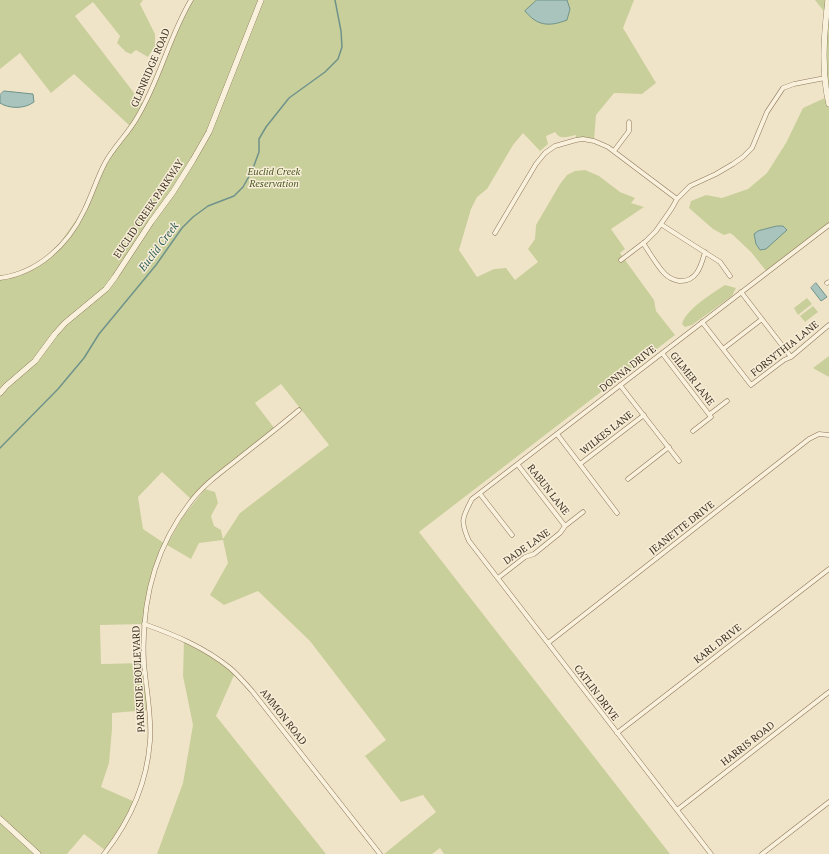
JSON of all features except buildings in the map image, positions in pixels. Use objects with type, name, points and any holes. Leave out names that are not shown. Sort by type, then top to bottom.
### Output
[{"type":"street","name":"GLENRIDGE ROAD","points":[[0,278],[12,276],[43,262],[63,244],[75,229],[105,162],[129,130],[144,106],[182,16],[191,0]]},
{"type":"street","name":"EUCLID CREEK PARKWAY","points":[[0,393],[35,361],[65,323],[106,289],[150,222],[173,192],[194,160],[209,132],[261,0]]},
{"type":"street","points":[[828,0],[824,29],[825,78],[829,104]]},
{"type":"street","points":[[621,260],[643,243],[662,225],[677,199],[690,186],[716,174],[744,157],[752,148],[767,112],[783,88],[794,84],[825,78]]},
{"type":"street","points":[[614,151],[628,131],[629,122]]},
{"type":"street","points":[[495,233],[536,164],[545,153],[555,146],[582,139],[594,140],[608,147],[677,199]]},
{"type":"street","points":[[662,225],[720,262],[730,276]]},
{"type":"street","name":"DONNA DRIVE","points":[[469,541],[463,527],[465,514],[472,499],[829,225]]},
{"type":"street","points":[[643,243],[665,274],[674,280],[685,281],[694,276],[700,268],[705,252]]},
{"type":"street","points":[[741,292],[792,357]]},
{"type":"street","points":[[702,322],[723,349],[762,320]]},
{"type":"street","name":"FORSYTHIA LANE","points":[[723,349],[751,385],[784,360],[792,357],[829,325]]},
{"type":"street","name":"GILMER LANE","points":[[662,353],[710,414]]},
{"type":"street","points":[[620,385],[679,461]]},
{"type":"street","points":[[693,432],[711,417],[710,414],[727,401]]},
{"type":"street","name":"PARKSIDE BOULEVARD","points":[[104,854],[127,822],[139,794],[146,768],[150,741],[144,663],[144,624],[148,593],[164,543],[189,504],[206,484],[299,410]]},
{"type":"street","name":"WILKES LANE","points":[[580,464],[644,415]]},
{"type":"street","points":[[557,434],[617,513]]},
{"type":"street","name":"JEANETTE DRIVE","points":[[548,643],[809,439],[818,434],[829,435]]},
{"type":"street","points":[[628,479],[669,447]]},
{"type":"street","name":"RABUN LANE","points":[[518,464],[565,526]]},
{"type":"street","points":[[480,494],[512,535]]},
{"type":"street","name":"DADE LANE","points":[[498,578],[525,557],[534,554],[550,542],[565,526],[583,512]]},
{"type":"street","name":"CATLIN DRIVE","points":[[469,541],[711,854]]},
{"type":"street","name":"KARL DRIVE","points":[[617,733],[829,568]]},
{"type":"street","name":"AMMON ROAD","points":[[144,624],[176,636],[204,650],[231,669],[252,691],[380,854]]},
{"type":"street","name":"HARRIS ROAD","points":[[677,810],[829,692]]},
{"type":"street","points":[[762,854],[829,802]]},
{"type":"street","points":[[0,820],[38,854]]},
{"type":"green space","name":"Euclid Creek Reservation","points":[[0,0],[143,0],[140,4],[155,34],[155,46],[148,57],[136,50],[131,54],[126,52],[117,43],[120,36],[93,2],[75,16],[144,106],[191,0],[634,0],[623,28],[656,83],[642,94],[614,93],[596,115],[594,141],[576,140],[576,135],[561,137],[555,132],[546,136],[548,144],[540,151],[523,133],[513,145],[487,189],[477,197],[471,209],[459,250],[477,277],[494,269],[506,268],[515,280],[538,262],[528,249],[535,239],[536,225],[560,184],[567,175],[575,171],[585,170],[599,176],[620,192],[635,198],[631,203],[644,207],[611,229],[625,249],[620,253],[654,300],[656,311],[675,335],[419,532],[670,854],[444,854],[440,848],[432,854],[384,854],[436,812],[423,795],[401,802],[365,756],[386,740],[310,641],[258,591],[224,605],[210,595],[228,563],[223,540],[199,543],[191,559],[167,545],[182,518],[205,489],[215,492],[218,503],[211,516],[214,526],[221,530],[223,539],[240,513],[329,445],[281,384],[255,403],[275,429],[206,484],[192,500],[162,472],[138,497],[143,529],[164,543],[156,566],[144,624],[100,625],[101,664],[144,663],[149,710],[112,713],[109,763],[101,787],[135,802],[106,851],[84,834],[67,854],[0,854],[0,278],[12,276],[43,262],[52,254],[86,206],[102,170],[131,127],[74,74],[51,93],[20,53],[0,69]]},
{"type":"green space","points":[[815,0],[828,0],[829,12],[829,225],[767,272],[751,252],[733,235],[730,233],[724,235],[713,229],[689,208],[691,201],[706,195],[722,198],[748,189],[767,173],[786,143],[803,108],[827,97],[826,14]]},
{"type":"green space","points":[[725,285],[736,288],[732,296],[692,325],[685,327],[682,324],[694,307]]},
{"type":"green space","points":[[807,298],[812,304],[798,315],[794,308]]},
{"type":"green space","points":[[813,306],[818,312],[805,322],[800,316]]},
{"type":"green space","points":[[829,356],[829,377],[813,368]]},
{"type":"green space","points":[[184,640],[205,650],[235,673],[216,716],[326,854],[157,854],[183,783],[193,725],[183,676]]},
{"type":"water","points":[[537,0],[567,0],[570,9],[567,20],[555,24],[544,24],[534,20],[525,11]]},
{"type":"water","points":[[4,91],[33,94],[34,102],[22,107],[4,105],[0,103],[0,95]]},
{"type":"water","points":[[783,226],[787,230],[766,249],[760,250],[756,244],[754,234],[758,231]]},
{"type":"water","points":[[816,283],[827,297],[821,301],[811,288]]},
{"type":"waterway","name":"Euclid Creek","points":[[0,448],[58,389],[84,358],[99,334],[156,265],[182,228],[193,217],[208,206],[234,196],[243,187],[252,171],[259,152],[259,139],[266,127],[289,98],[325,72],[338,59],[342,47],[341,31],[335,0]]}]
